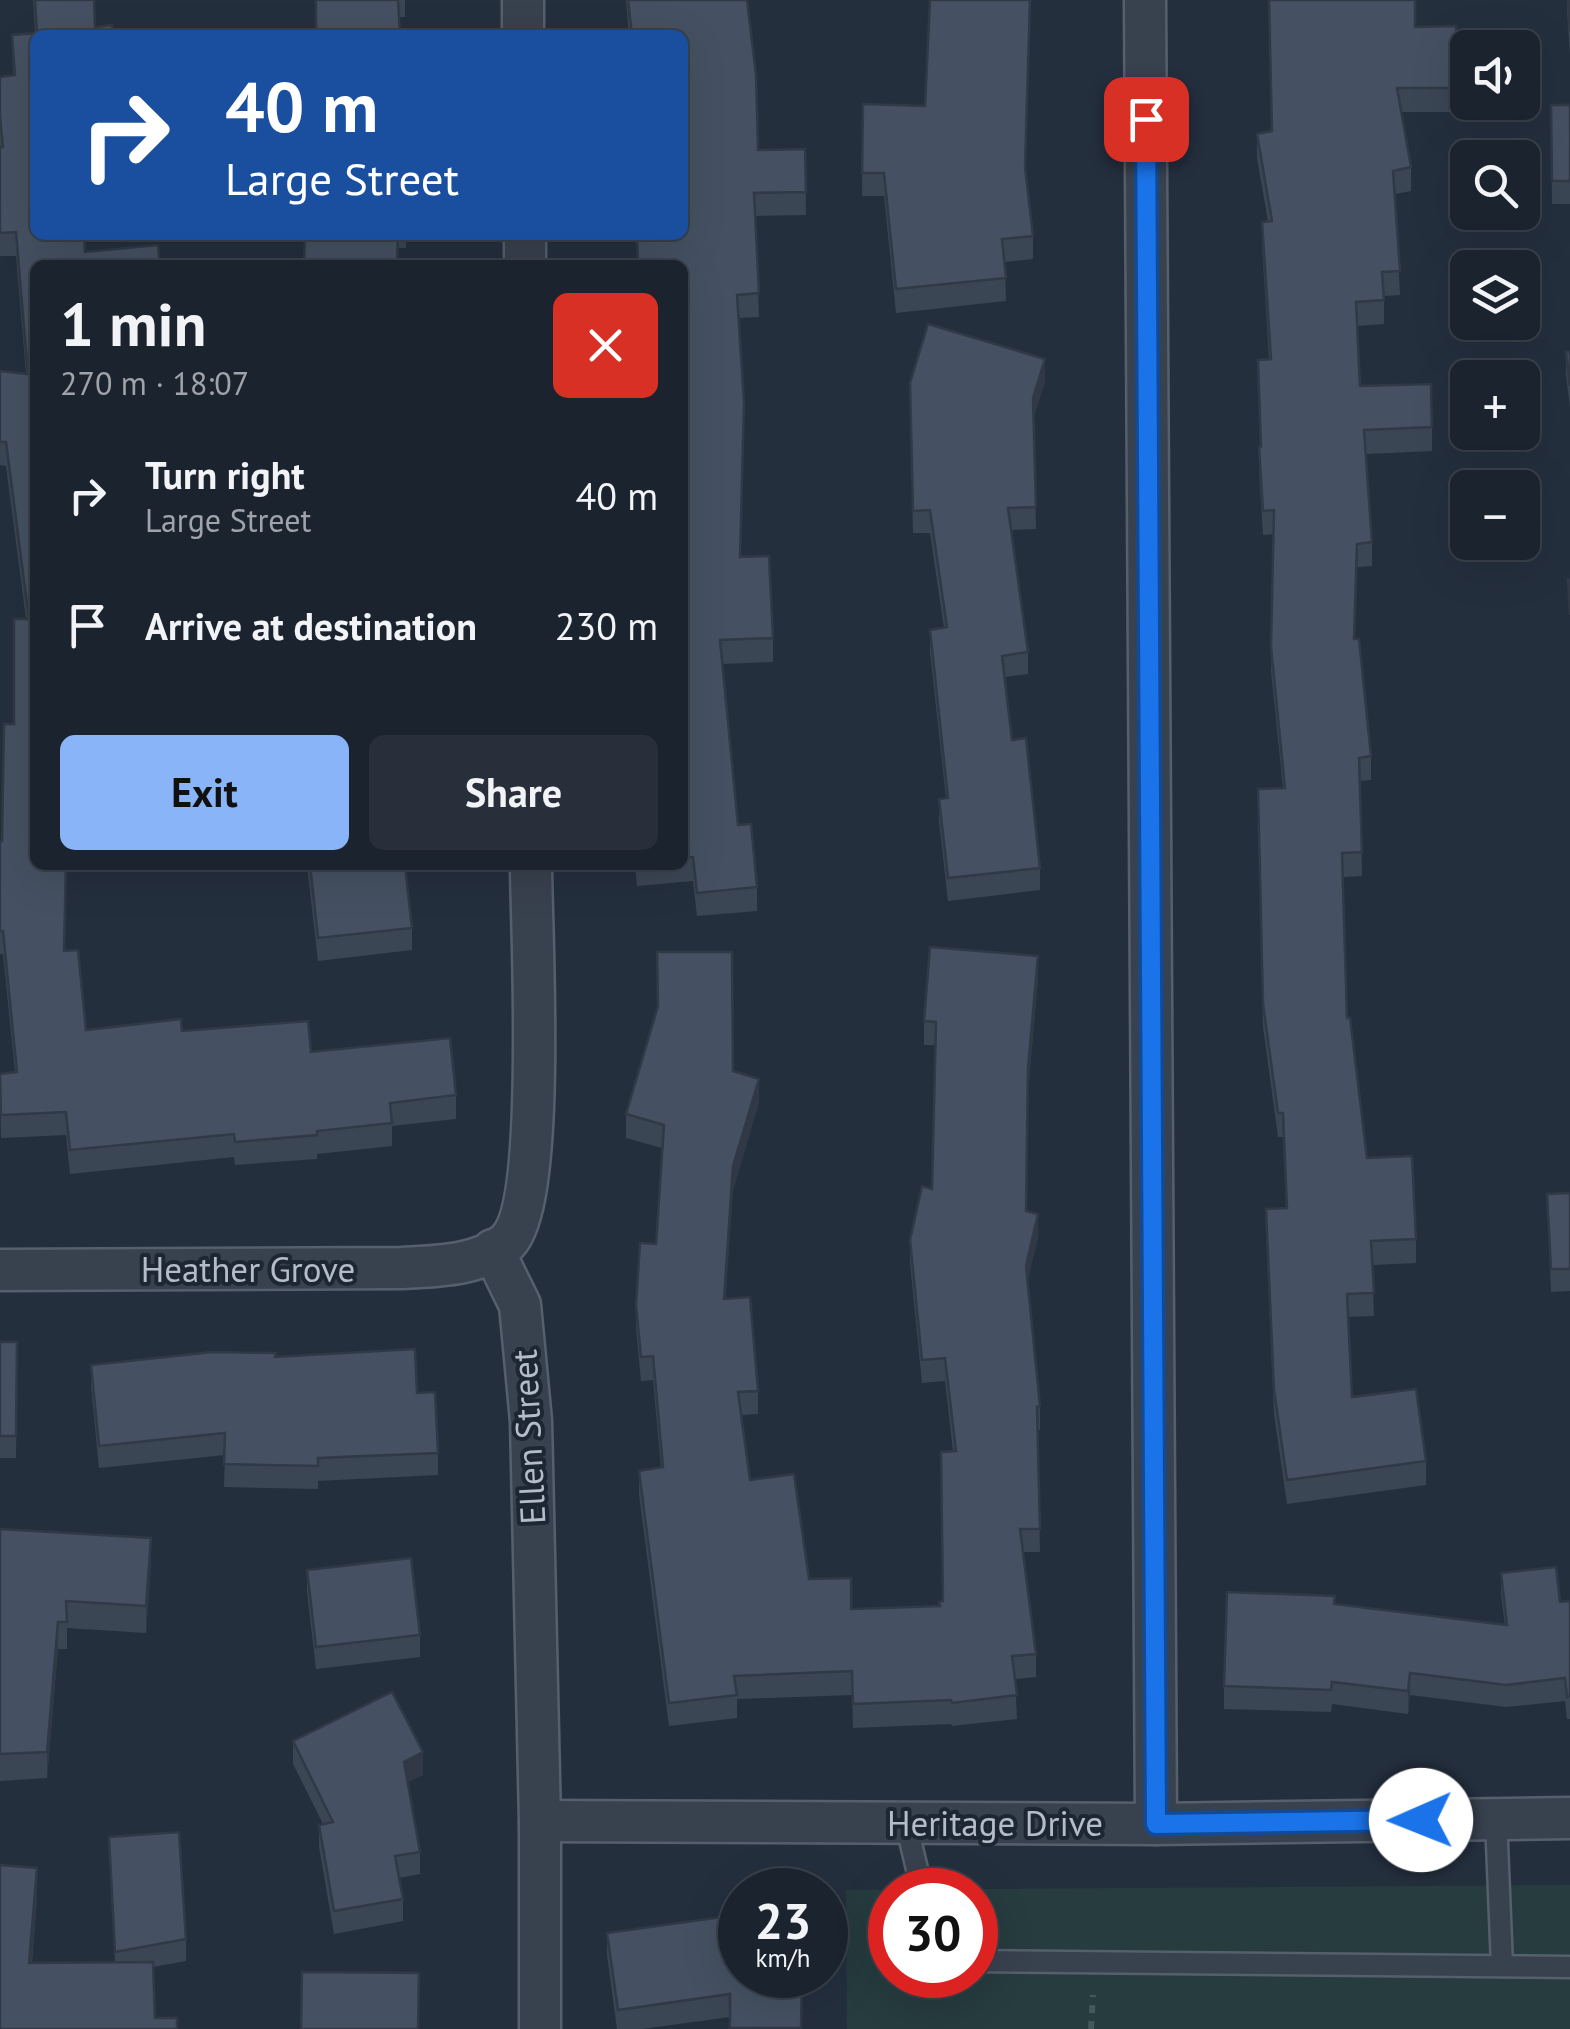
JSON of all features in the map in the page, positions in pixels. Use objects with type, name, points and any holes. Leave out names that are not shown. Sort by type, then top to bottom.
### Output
[{"type":"street","points":[[523,0],[523,30]]},
{"type":"street","points":[[1145,0],[1156,1824]]},
{"type":"street","points":[[493,1250],[506,1243],[515,1230],[529,1180],[533,1118],[531,870]]},
{"type":"street","name":"Heather Grove","points":[[0,1270],[402,1268],[455,1264],[493,1250]]},
{"type":"street","name":"Ellen Street","points":[[493,1250],[520,1305],[532,1421],[540,2029]]},
{"type":"street","name":"Heritage Drive","points":[[540,1822],[1156,1824],[1570,1818]]},
{"type":"lane","points":[[1496,1820],[1502,1966]]},
{"type":"lane","points":[[906,1823],[917,1868]]},
{"type":"lane","points":[[998,1961],[1570,1967]]},
{"type":"green space","points":[[1570,1885],[1570,2029],[847,2029],[848,1890],[868,1890],[868,1998],[998,1998],[998,1889]]},
{"type":"building","points":[[35,0],[94,0],[95,27],[112,25],[112,30],[37,30]]},
{"type":"building","points":[[316,0],[398,0],[400,30],[316,30]]},
{"type":"building","points":[[628,0],[747,0],[756,75],[758,150],[805,149],[806,192],[754,193],[759,293],[737,295],[744,403],[740,557],[769,556],[773,638],[720,640],[738,825],[751,824],[757,887],[697,893],[693,857],[688,857],[688,260],[638,260],[637,240],[688,240],[688,30],[631,30]]},
{"type":"building","points":[[930,0],[1030,0],[1025,167],[1033,236],[1002,239],[1006,278],[896,289],[884,173],[862,173],[863,104],[925,106]]},
{"type":"building","points":[[1269,0],[1415,0],[1415,27],[1456,26],[1456,30],[1450,30],[1450,88],[1397,88],[1411,167],[1393,171],[1400,271],[1382,272],[1384,300],[1356,302],[1360,386],[1431,384],[1432,427],[1364,430],[1372,542],[1357,544],[1354,639],[1359,639],[1371,756],[1359,758],[1362,852],[1342,853],[1347,1018],[1367,1158],[1412,1156],[1416,1239],[1371,1241],[1374,1293],[1347,1294],[1352,1397],[1416,1389],[1426,1461],[1287,1480],[1274,1390],[1266,1209],[1287,1208],[1283,1113],[1278,1113],[1263,1004],[1258,789],[1285,788],[1271,647],[1274,510],[1263,511],[1259,447],[1258,360],[1271,359],[1262,222],[1272,221],[1257,134],[1272,131]]},
{"type":"building","points":[[30,34],[30,240],[84,240],[85,252],[158,245],[160,260],[30,260],[30,870],[66,870],[64,951],[78,950],[86,1030],[181,1019],[182,1031],[308,1021],[311,1052],[450,1038],[456,1095],[390,1103],[392,1123],[235,1142],[234,1134],[70,1150],[66,1112],[1,1115],[0,1074],[17,1072],[0,931],[4,724],[14,724],[14,619],[29,619],[6,442],[0,442],[0,371],[28,374],[16,232],[0,233],[0,77],[15,75],[12,35]]},
{"type":"building","points":[[1551,105],[1570,105],[1570,181],[1552,181]]},
{"type":"building","points":[[305,240],[398,240],[397,260],[304,260]]},
{"type":"building","points":[[928,324],[1045,359],[1033,398],[1036,507],[1008,508],[1028,652],[1002,656],[1012,740],[1026,738],[1040,868],[948,878],[939,799],[948,798],[930,630],[947,627],[930,510],[913,511],[910,383]]},
{"type":"building","points":[[1566,352],[1570,352],[1570,386]]},
{"type":"building","points":[[311,870],[406,870],[412,928],[318,938]]},
{"type":"building","points":[[930,947],[1038,956],[1028,1068],[1026,1211],[1038,1214],[1026,1266],[1040,1406],[1040,1529],[1020,1529],[1036,1654],[1012,1656],[1017,1695],[952,1703],[951,1700],[853,1704],[852,1671],[734,1676],[737,1695],[669,1703],[639,1471],[663,1467],[653,1356],[641,1357],[636,1305],[640,1243],[656,1244],[664,1125],[626,1114],[658,1006],[657,952],[732,952],[733,1071],[759,1079],[733,1166],[724,1299],[750,1297],[758,1391],[738,1392],[750,1480],[794,1474],[809,1579],[851,1578],[851,1609],[940,1606],[943,1601],[941,1452],[956,1451],[945,1358],[922,1360],[910,1240],[922,1186],[932,1189],[936,1022],[924,1021]]},
{"type":"building","points":[[1570,1193],[1570,1269],[1551,1269],[1547,1194]]},
{"type":"building","points":[[0,1342],[17,1342],[16,1436],[0,1436]]},
{"type":"building","points":[[415,1349],[417,1393],[435,1392],[438,1453],[318,1458],[318,1466],[224,1464],[225,1433],[99,1446],[91,1365],[212,1352],[276,1353],[275,1357]]},
{"type":"building","points":[[0,1529],[151,1538],[146,1606],[66,1601],[67,1622],[58,1622],[47,1752],[0,1754]]},
{"type":"building","points":[[411,1558],[420,1635],[316,1647],[307,1570]]},
{"type":"building","points":[[1556,1567],[1560,1602],[1570,1601],[1570,1696],[1567,1697],[1565,1678],[1506,1685],[1410,1673],[1408,1691],[1332,1682],[1331,1690],[1224,1686],[1227,1592],[1335,1596],[1334,1604],[1507,1625],[1501,1573]]},
{"type":"building","points":[[392,1692],[423,1752],[404,1762],[420,1852],[395,1856],[403,1899],[334,1911],[319,1825],[333,1822],[293,1741]]},
{"type":"building","points":[[179,1832],[186,1939],[115,1952],[109,1837]]},
{"type":"building","points":[[0,1865],[37,1868],[29,1963],[153,1962],[155,2018],[177,2018],[177,2029],[0,2029]]},
{"type":"building","points":[[718,1918],[718,1996],[618,2010],[607,1933]]},
{"type":"building","points":[[302,1972],[419,1973],[418,2029],[301,2029]]},
{"type":"building","points":[[730,1998],[802,1998],[801,2028],[730,2028]]},
{"type":"route","points":[[1146,119],[1156,1824],[1421,1820]]}]
